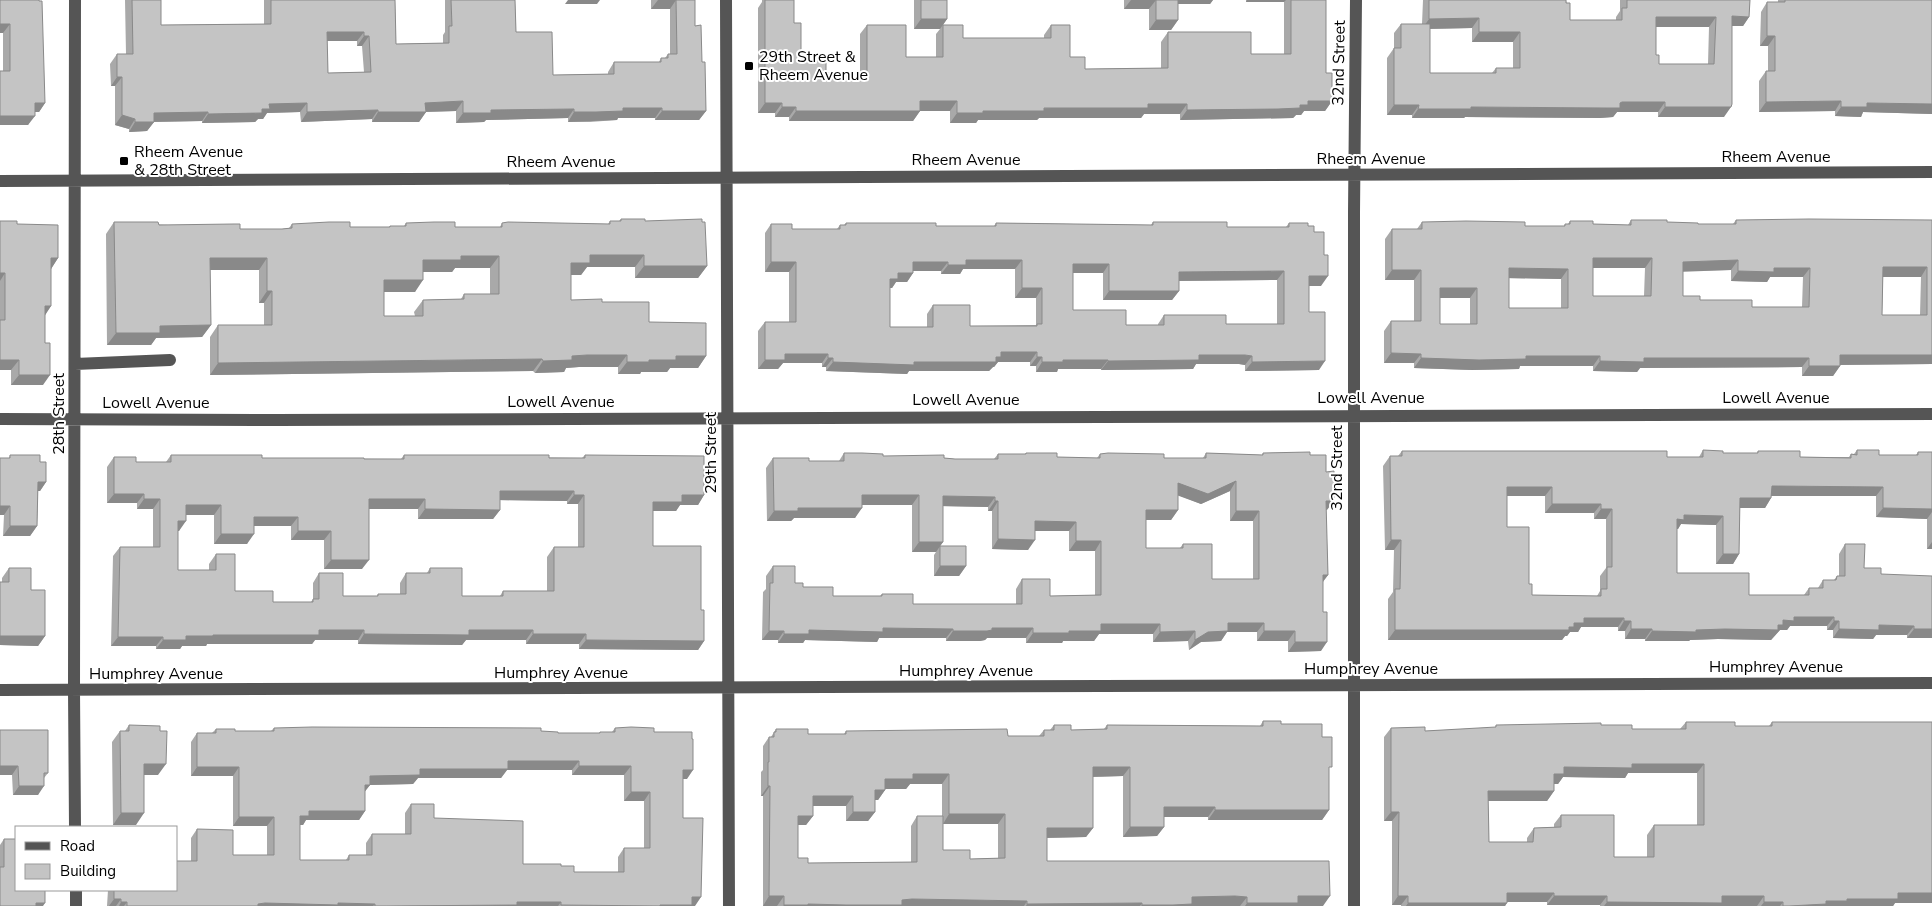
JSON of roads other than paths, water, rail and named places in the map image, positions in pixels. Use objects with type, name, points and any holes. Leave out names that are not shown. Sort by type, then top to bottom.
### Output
[{"type":"street","name":"28th Street","points":[[75,0],[75,826]]},
{"type":"street","name":"29th Street","points":[[726,0],[729,906]]},
{"type":"street","name":"32nd Street","points":[[1354,906],[1353,415],[1356,0]]},
{"type":"street","name":"Rheem Avenue","points":[[0,181],[1932,172]]},
{"type":"street","points":[[75,364],[170,360]]},
{"type":"street","name":"Lowell Avenue","points":[[0,418],[296,420],[1932,414]]},
{"type":"street","name":"Humphrey Avenue","points":[[0,690],[728,689],[1932,683]]},
{"type":"street","points":[[76,891],[76,906]]},
{"type":"place","name":"29th Street & Rheem Avenue","points":[[749,66]]},
{"type":"place","name":"Rheem Avenue & 28th Street","points":[[124,161]]}]
